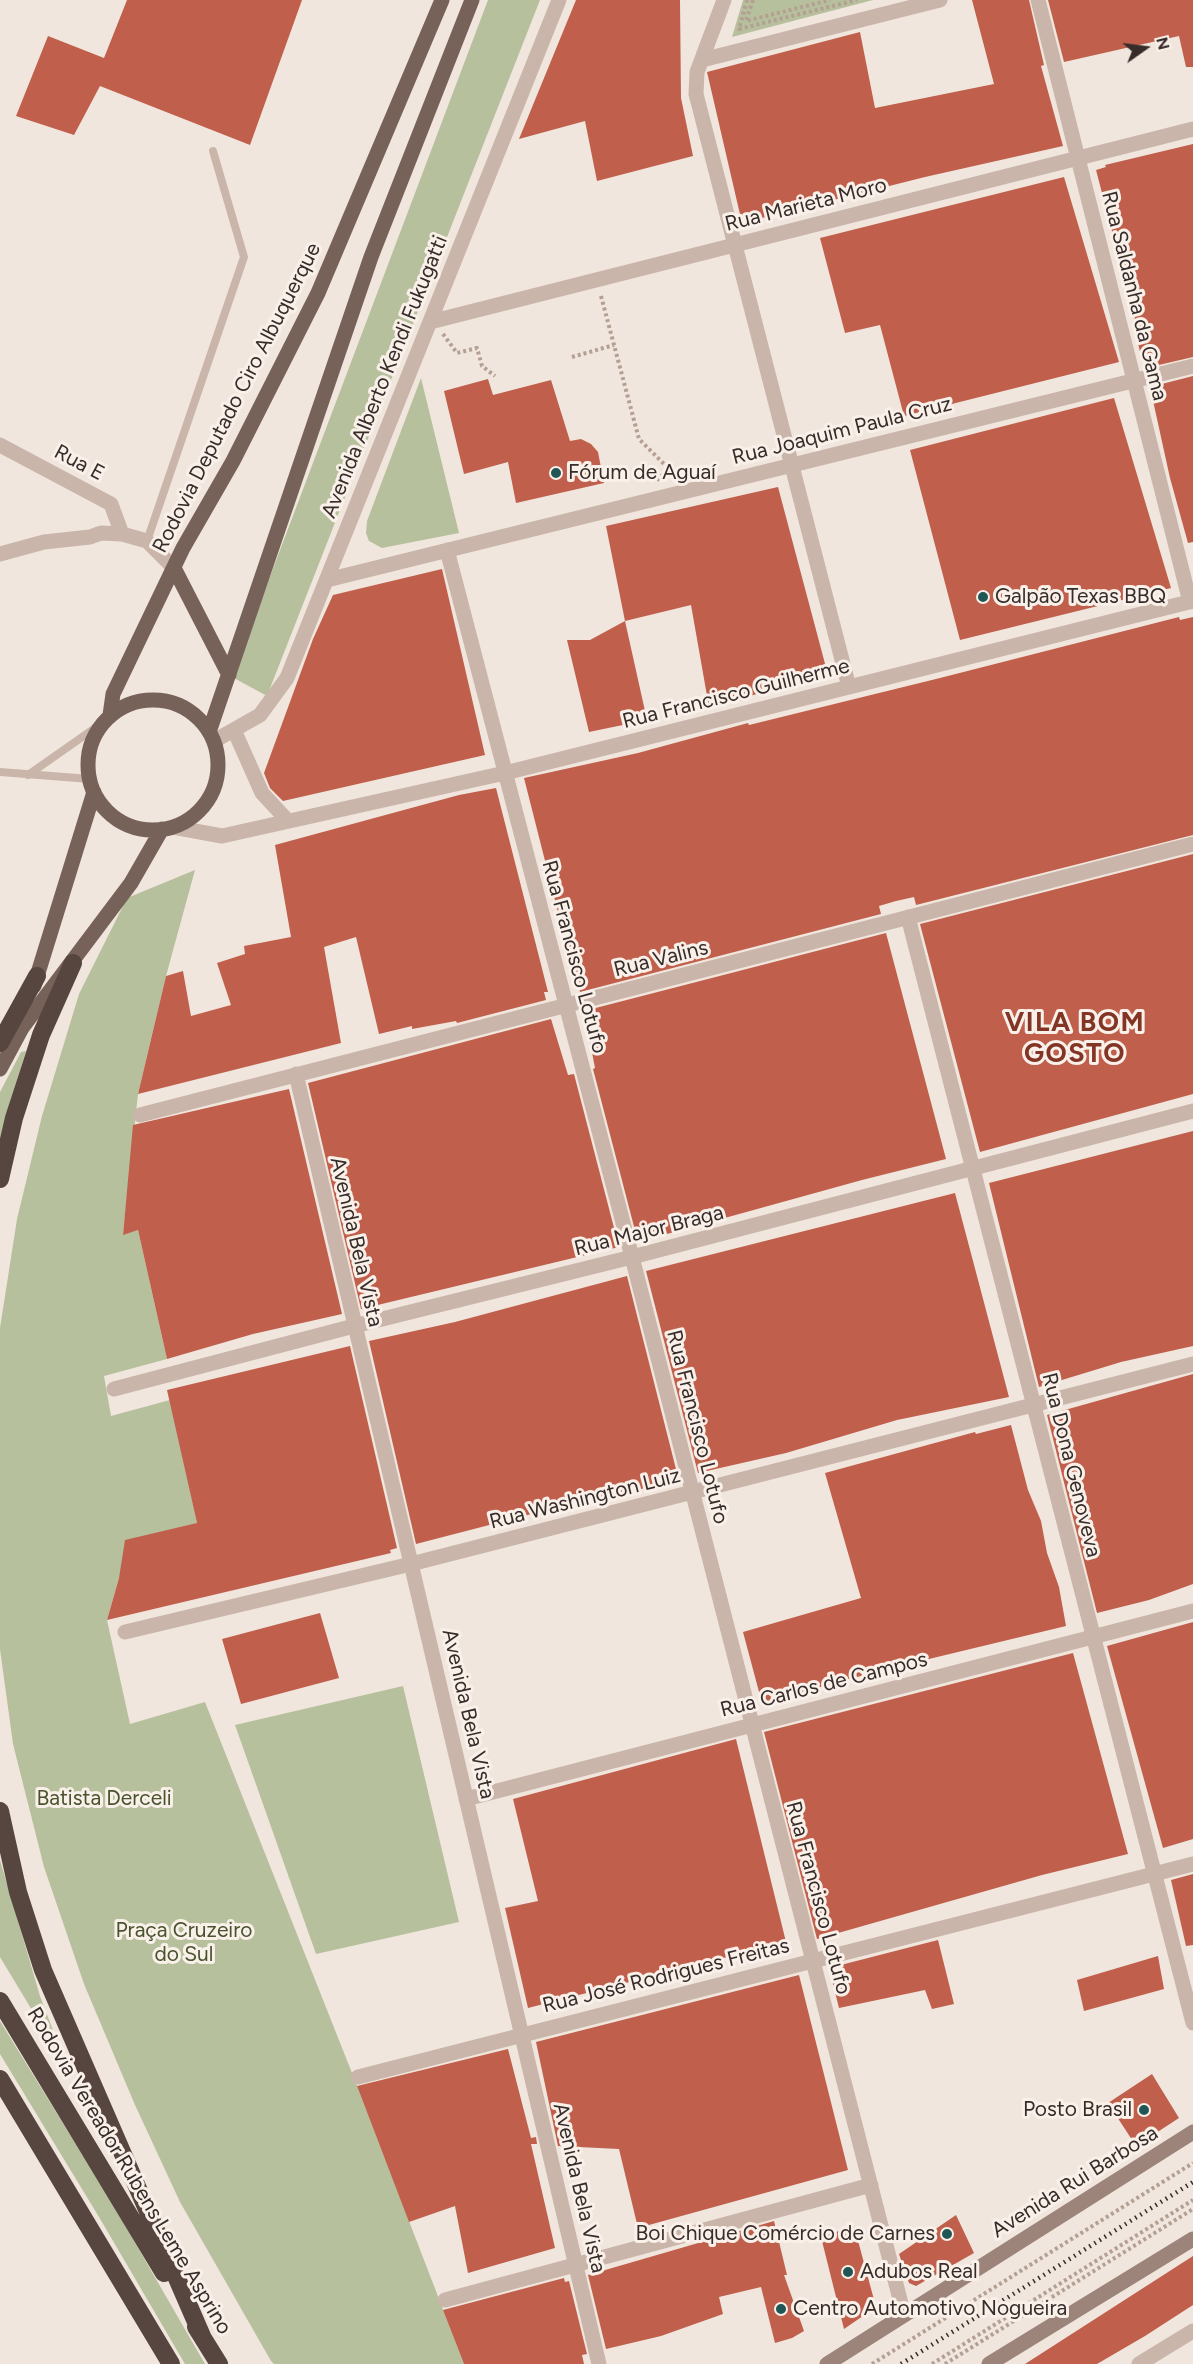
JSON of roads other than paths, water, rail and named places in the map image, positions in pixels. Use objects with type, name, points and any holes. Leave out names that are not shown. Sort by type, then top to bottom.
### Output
[{"type":"highway","points":[[0,1179],[14,1118],[41,1035],[73,963]]},
{"type":"highway","points":[[0,1042],[36,976]]},
{"type":"highway","points":[[0,1811],[18,1892],[43,1970],[202,2336]]},
{"type":"highway","name":"Rodovia Vereador Rubens Leme Asprino","points":[[0,2001],[219,2364]]},
{"type":"highway","points":[[0,2079],[171,2364]]},
{"type":"main road","name":"Rodovia Deputado Ciro Albuquerque","points":[[108,718],[113,694],[183,548],[233,461],[318,292],[442,0]]},
{"type":"main road","points":[[212,736],[190,711],[170,702],[149,699],[129,704],[108,718],[96,734],[90,748],[88,764],[92,785],[105,809],[122,822],[141,829],[168,828],[191,818],[205,804],[215,786],[218,766],[212,736],[229,675],[371,257],[472,0]]},
{"type":"main road","points":[[174,568],[229,675]]},
{"type":"main road","points":[[22,1028],[92,785]]},
{"type":"main road","points":[[0,1070],[22,1028],[73,963],[168,828]]},
{"type":"main road","name":"Avenida Rui Barbosa","points":[[827,2364],[1193,2132]]},
{"type":"main road","points":[[989,2364],[1193,2239]]},
{"type":"street","name":"Avenida Alberto Kendi Fukugatti","points":[[212,736],[234,730],[260,714],[287,678],[559,0]]},
{"type":"street","points":[[724,0],[697,72],[696,94],[849,687]]},
{"type":"street","points":[[702,60],[940,0]]},
{"type":"street","name":"Rua Saldanha da Gama","points":[[1038,0],[1191,602]]},
{"type":"street","name":"Rua Marieta Moro","points":[[430,322],[1193,129]]},
{"type":"street","name":"Rua Joaquim Paula Cruz","points":[[327,580],[1193,366]]},
{"type":"street","name":"Rua E","points":[[0,445],[111,504],[122,534]]},
{"type":"street","points":[[0,554],[44,542],[90,537],[101,533],[122,534],[147,541],[174,568]]},
{"type":"street","name":"Rua Francisco Lotufo","points":[[447,550],[632,1257],[904,2315]]},
{"type":"street","name":"Rua Francisco Guilherme","points":[[168,828],[222,836],[505,774],[1191,602]]},
{"type":"street","points":[[234,730],[262,793],[288,821]]},
{"type":"street","name":"Rua Valins","points":[[140,1114],[1193,844]]},
{"type":"street","name":"Rua Dona Genoveva","points":[[908,917],[1193,2023]]},
{"type":"street","name":"Avenida Bela Vista","points":[[296,1074],[599,2364]]},
{"type":"street","name":"Rua Major Braga","points":[[114,1389],[1193,1111]]},
{"type":"street","name":"Rua Washington Luiz","points":[[125,1632],[411,1564],[1193,1364]]},
{"type":"street","name":"Rua Carlos de Campos","points":[[466,1799],[1193,1611]]},
{"type":"street","name":"Rua José Rodrigues Freitas","points":[[358,2077],[1193,1864]]},
{"type":"street","points":[[445,2300],[871,2185]]},
{"type":"street","points":[[1139,2364],[1193,2331]]},
{"type":"lane","points":[[147,541],[244,257],[213,151]]},
{"type":"lane","points":[[28,775],[108,718]]},
{"type":"lane","points":[[0,772],[92,785]]},
{"type":"railway","points":[[901,2364],[1193,2182]]},
{"type":"place","name":"Fórum de Aguaí","points":[[556,473]]},
{"type":"place","name":"Galpão Texas BBQ","points":[[983,597]]},
{"type":"place","name":"Posto Brasil","points":[[1144,2110]]},
{"type":"place","name":"Boi Chique Comércio de Carnes","points":[[947,2234]]},
{"type":"place","name":"Adubos Real","points":[[848,2272]]},
{"type":"place","name":"Centro Automotivo Nogueira","points":[[781,2309]]},
{"type":"district","name":"VILA BOM GOSTO","points":[[1075,1038]]},
{"type":"park label","name":"Batista Derceli","points":[[104,1799]]},
{"type":"park label","name":"Praça Cruzeiro do Sul","points":[[184,1943]]}]
